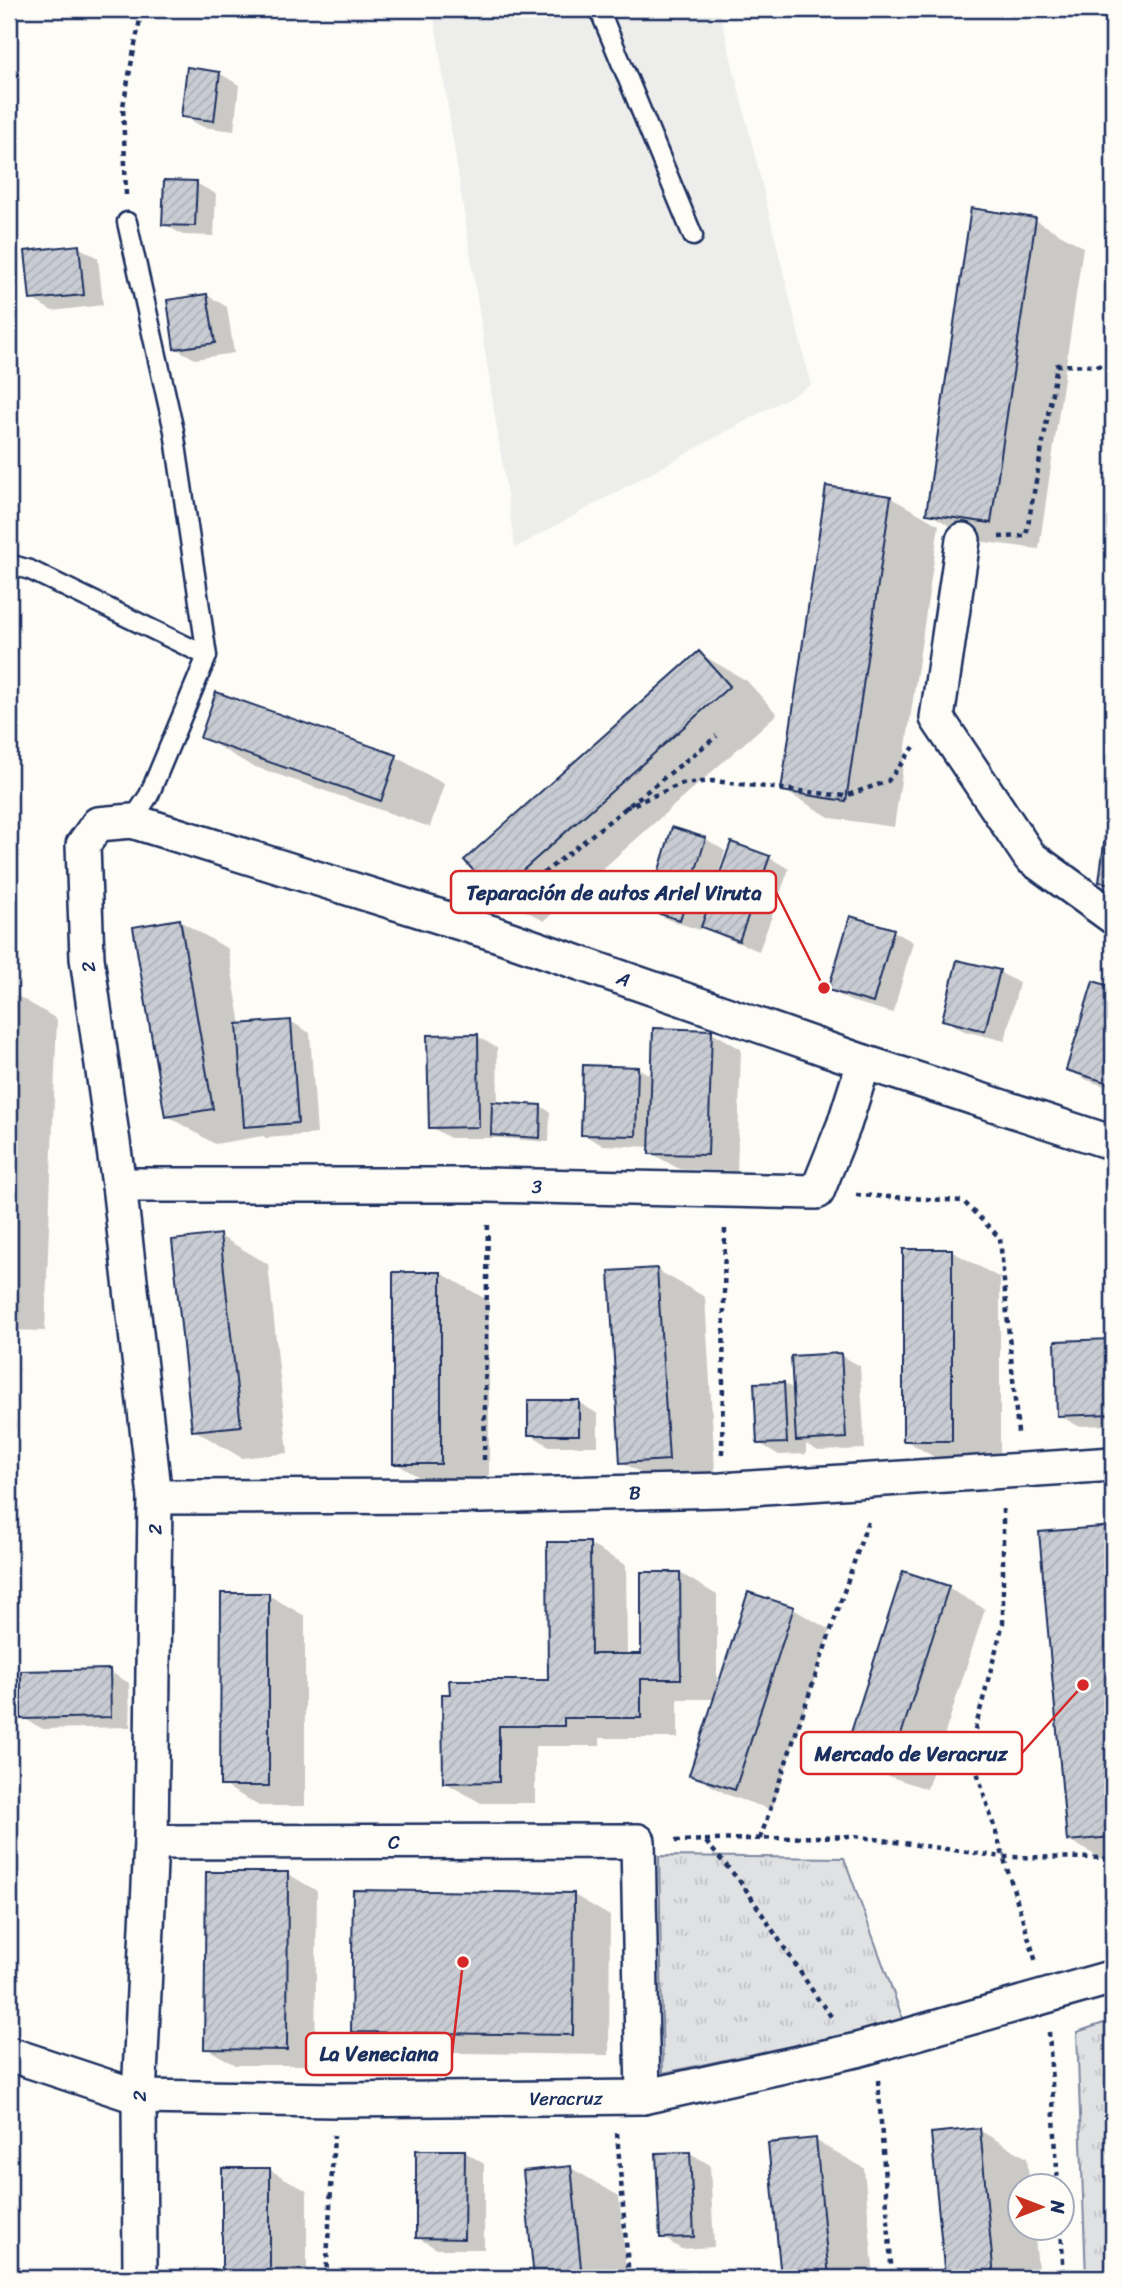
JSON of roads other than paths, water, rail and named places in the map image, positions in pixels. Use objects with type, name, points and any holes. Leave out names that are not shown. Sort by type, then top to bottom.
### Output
[{"type":"street","points":[[963,540],[937,718],[1030,857],[1113,917]]},
{"type":"street","name":"A","points":[[132,821],[496,933],[864,1062],[1113,1143]]},
{"type":"street","name":"2","points":[[132,821],[99,824],[83,845],[87,958],[119,1185],[155,1497],[151,1842],[139,2097],[140,2278]]},
{"type":"street","name":"3","points":[[119,1185],[488,1185],[817,1192],[844,1125],[864,1062]]},
{"type":"street","name":"B","points":[[155,1497],[483,1496],[721,1490],[1113,1464]]},
{"type":"street","name":"C","points":[[151,1842],[638,1840],[629,2097]]},
{"type":"street","name":"Veracruz","points":[[9,2054],[139,2097],[336,2100],[629,2097],[866,2047],[1113,1977]]},
{"type":"lane","points":[[599,9],[693,236]]},
{"type":"lane","points":[[127,222],[174,431],[208,656],[149,795],[132,821]]},
{"type":"lane","points":[[9,564],[30,570],[208,656]]},
{"type":"place","name":"Teparación de autos Ariel Viruta","points":[[824,988]]},
{"type":"place","name":"Mercado de Veracruz","points":[[1083,1685]]},
{"type":"place","name":"La Veneciana","points":[[463,1962]]}]
